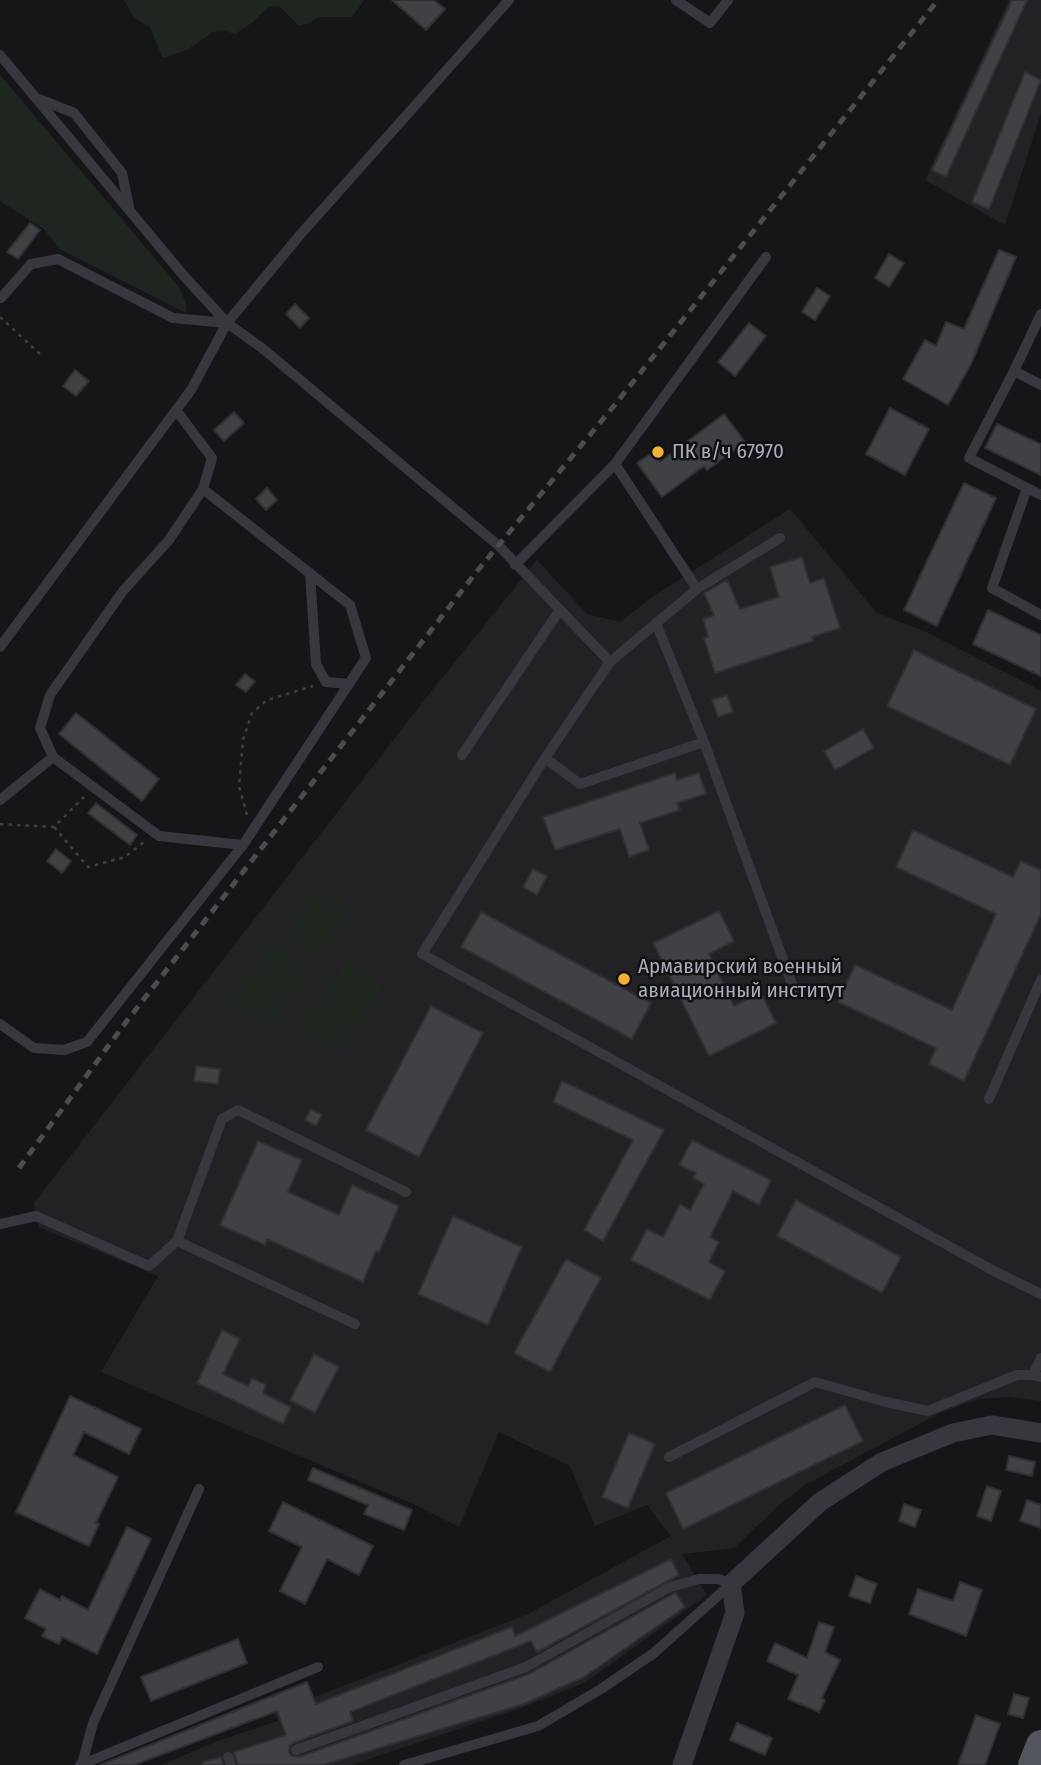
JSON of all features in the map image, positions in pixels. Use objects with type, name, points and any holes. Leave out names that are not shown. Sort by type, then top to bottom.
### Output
[{"type":"main road","points":[[1033,1765],[1041,1745]]},
{"type":"street","points":[[682,1765],[735,1613],[731,1584],[820,1502],[882,1462],[953,1433],[992,1425],[1041,1433]]},
{"type":"lane","points":[[0,647],[191,390],[227,323],[299,236],[509,0]]},
{"type":"lane","points":[[676,0],[710,23],[728,0]]},
{"type":"lane","points":[[0,55],[184,276],[227,323],[262,348],[499,546],[610,662]]},
{"type":"lane","points":[[36,98],[74,113],[122,173],[130,211]]},
{"type":"lane","points":[[515,565],[615,464],[766,257]]},
{"type":"lane","points":[[1,298],[31,264],[58,259],[173,318],[227,323]]},
{"type":"lane","points":[[1041,314],[969,458],[1041,495]]},
{"type":"lane","points":[[1014,371],[1041,385]]},
{"type":"lane","points":[[176,410],[212,458],[203,489],[169,540],[123,591],[50,695],[40,728],[53,757],[159,836],[243,845]]},
{"type":"lane","points":[[615,464],[697,589]]},
{"type":"lane","points":[[1027,488],[992,588],[1041,615]]},
{"type":"lane","points":[[0,1024],[34,1048],[64,1049],[87,1042],[243,845],[366,658],[351,605],[203,489]]},
{"type":"lane","points":[[780,538],[697,589],[610,662],[545,758],[422,954],[994,1271],[1041,1294]]},
{"type":"lane","points":[[310,573],[316,664],[326,682],[349,684]]},
{"type":"lane","points":[[462,755],[559,611]]},
{"type":"lane","points":[[656,623],[704,742],[794,990]]},
{"type":"lane","points":[[545,758],[580,784],[704,742]]},
{"type":"lane","points":[[0,800],[53,757]]},
{"type":"lane","points":[[989,1099],[1041,980]]},
{"type":"lane","points":[[0,1224],[36,1216],[149,1266],[177,1241],[222,1119],[238,1110],[406,1192]]},
{"type":"lane","points":[[177,1241],[355,1324]]},
{"type":"lane","points":[[669,1457],[815,1382],[928,1411],[1017,1375],[1037,1376],[1041,1358]]},
{"type":"lane","points":[[81,1765],[93,1723],[199,1489]]},
{"type":"lane","points":[[296,1751],[526,1667],[670,1587],[699,1579],[718,1579],[731,1584],[654,1653],[601,1689],[537,1726],[404,1765]]},
{"type":"lane","points":[[81,1765],[318,1667]]},
{"type":"path","points":[[0,317],[40,354]]},
{"type":"path","points":[[252,831],[239,786],[243,740],[252,713],[267,700],[326,682]]},
{"type":"path","points":[[54,827],[94,788]]},
{"type":"path","points":[[0,824],[54,827],[88,867],[125,857],[155,833]]},
{"type":"shaded area","points":[[124,0],[364,0],[352,17],[319,17],[299,26],[280,7],[269,6],[253,22],[235,34],[213,32],[187,50],[163,58],[150,28],[133,16]]},
{"type":"shaded area","points":[[1009,0],[1041,0],[1041,113],[1005,225],[925,180]]},
{"type":"shaded area","points":[[0,75],[179,287],[186,304],[186,313],[59,249],[45,230],[0,201]]},
{"type":"shaded area","name":"Армавирский военный авиационный институт","points":[[790,509],[877,613],[926,632],[1041,691],[1041,1401],[1008,1397],[978,1399],[940,1413],[803,1486],[734,1548],[682,1554],[707,1595],[584,1683],[521,1708],[351,1765],[161,1765],[218,1741],[278,1721],[274,1713],[528,1614],[671,1536],[647,1505],[595,1526],[570,1466],[499,1432],[459,1527],[413,1504],[101,1372],[158,1276],[39,1227],[34,1203],[426,698],[537,560],[587,614],[620,622],[651,598]]},
{"type":"shaded area","points":[[318,889],[349,910],[318,957],[286,936]]},
{"type":"shaded area","points":[[273,943],[310,968],[270,1028],[232,1003]]},
{"type":"shaded area","points":[[346,962],[384,988],[339,1053],[301,1027]]},
{"type":"building","points":[[392,0],[434,0],[445,9],[426,30]]},
{"type":"building","points":[[1012,0],[1027,0],[946,177],[932,170]]},
{"type":"building","points":[[1025,72],[1041,80],[989,209],[972,202]]},
{"type":"building","points":[[30,223],[40,230],[18,259],[7,252]]},
{"type":"building","points":[[999,250],[1016,257],[971,364],[948,405],[903,379],[925,340],[936,346],[946,322],[964,329]]},
{"type":"building","points":[[889,254],[904,263],[889,287],[875,278]]},
{"type":"building","points":[[817,288],[830,296],[815,320],[802,312]]},
{"type":"building","points":[[295,304],[309,318],[300,328],[286,314]]},
{"type":"building","points":[[749,323],[766,336],[735,376],[718,362]]},
{"type":"building","points":[[75,370],[89,381],[76,396],[63,386]]},
{"type":"building","points":[[890,408],[929,429],[905,475],[866,454]]},
{"type":"building","points":[[234,412],[244,423],[224,441],[214,430]]},
{"type":"building","points":[[724,414],[745,442],[707,470],[704,466],[662,497],[637,463],[653,452],[660,462]]},
{"type":"building","points":[[997,424],[1041,444],[1041,475],[985,448]]},
{"type":"building","points":[[964,483],[996,498],[937,626],[904,610]]},
{"type":"building","points":[[267,488],[277,500],[266,510],[256,499]]},
{"type":"building","points":[[802,557],[810,583],[824,578],[840,628],[812,637],[813,641],[715,673],[704,638],[708,637],[703,619],[714,615],[704,593],[727,580],[740,609],[779,597],[770,567]]},
{"type":"building","points":[[988,610],[1041,635],[1041,676],[973,644]]},
{"type":"building","points":[[914,650],[1036,709],[1010,765],[887,706]]},
{"type":"building","points":[[245,674],[255,681],[246,692],[236,685]]},
{"type":"building","points":[[727,695],[733,712],[718,717],[712,700]]},
{"type":"building","points":[[76,713],[159,779],[142,801],[59,734]]},
{"type":"building","points":[[863,729],[874,748],[835,770],[824,751]]},
{"type":"building","points":[[675,773],[677,780],[699,773],[706,794],[677,803],[680,810],[640,823],[649,850],[629,857],[620,829],[555,850],[543,817]]},
{"type":"building","points":[[96,803],[137,835],[130,845],[88,813]]},
{"type":"building","points":[[913,830],[1013,877],[1021,861],[1041,870],[1041,914],[964,1081],[929,1064],[936,1048],[838,1002],[855,965],[952,1010],[996,914],[896,867]]},
{"type":"building","points":[[56,849],[71,861],[62,873],[47,861]]},
{"type":"building","points":[[533,869],[547,876],[537,895],[523,887]]},
{"type":"building","points":[[719,911],[734,941],[709,954],[734,1006],[761,993],[776,1023],[709,1056],[653,943]]},
{"type":"building","points":[[481,912],[651,1003],[632,1039],[461,947]]},
{"type":"building","points":[[431,1006],[483,1033],[419,1157],[366,1130]]},
{"type":"building","points":[[196,1066],[220,1069],[218,1084],[194,1081]]},
{"type":"building","points":[[562,1081],[664,1130],[603,1241],[584,1230],[633,1140],[553,1102]]},
{"type":"building","points":[[311,1109],[322,1115],[316,1126],[305,1120]]},
{"type":"building","points":[[692,1140],[771,1180],[759,1205],[733,1191],[710,1237],[719,1242],[709,1262],[725,1271],[710,1300],[631,1260],[647,1229],[663,1237],[680,1204],[690,1210],[704,1184],[693,1178],[696,1173],[679,1165]]},
{"type":"building","points":[[258,1141],[302,1160],[288,1192],[339,1215],[352,1185],[399,1206],[363,1282],[267,1239],[265,1245],[220,1225]]},
{"type":"building","points":[[796,1200],[901,1257],[882,1293],[777,1236]]},
{"type":"building","points":[[453,1216],[522,1247],[488,1325],[418,1294]]},
{"type":"building","points":[[566,1259],[601,1278],[550,1372],[514,1353]]},
{"type":"building","points":[[222,1330],[240,1339],[223,1374],[248,1386],[252,1378],[266,1385],[263,1393],[291,1407],[283,1424],[197,1383]]},
{"type":"building","points":[[314,1354],[339,1367],[315,1413],[290,1400]]},
{"type":"building","points":[[70,1396],[141,1429],[129,1454],[84,1432],[73,1455],[118,1477],[96,1523],[99,1524],[89,1546],[16,1512]]},
{"type":"building","points":[[845,1405],[863,1441],[683,1529],[666,1493]]},
{"type":"building","points":[[629,1433],[655,1444],[628,1508],[602,1497]]},
{"type":"building","points":[[1009,1456],[1035,1462],[1032,1476],[1006,1470]]},
{"type":"building","points":[[313,1468],[412,1510],[404,1530],[364,1514],[368,1505],[308,1480]]},
{"type":"building","points":[[987,1486],[1001,1491],[991,1521],[977,1516]]},
{"type":"building","points":[[1027,1500],[1041,1505],[1041,1528],[1020,1521]]},
{"type":"building","points":[[283,1502],[373,1546],[359,1575],[327,1559],[305,1604],[280,1591],[302,1547],[269,1531]]},
{"type":"building","points":[[904,1504],[921,1510],[915,1527],[899,1521]]},
{"type":"building","points":[[127,1527],[151,1539],[97,1654],[62,1637],[59,1644],[42,1636],[46,1629],[25,1618],[40,1589],[60,1600],[62,1596],[88,1610]]},
{"type":"building","points":[[671,1559],[679,1575],[537,1652],[531,1641],[350,1712],[353,1721],[293,1743],[289,1752],[292,1756],[299,1757],[529,1674],[676,1593],[685,1607],[584,1677],[524,1704],[323,1765],[238,1765],[234,1752],[286,1735],[277,1711],[134,1765],[100,1765],[307,1682],[316,1704],[512,1627],[515,1636]]},
{"type":"building","points":[[856,1576],[877,1584],[870,1603],[849,1596]]},
{"type":"building","points":[[960,1582],[982,1590],[966,1636],[909,1614],[918,1589],[953,1601]]},
{"type":"building","points":[[819,1622],[834,1627],[825,1652],[840,1660],[822,1698],[825,1700],[819,1712],[788,1699],[798,1675],[767,1661],[775,1643],[807,1658]]},
{"type":"building","points":[[238,1639],[247,1663],[151,1701],[141,1677]]},
{"type":"building","points":[[1014,1694],[1029,1698],[1023,1718],[1008,1714]]},
{"type":"building","points":[[976,1715],[1000,1724],[985,1765],[958,1765]]},
{"type":"building","points":[[737,1723],[772,1738],[765,1755],[730,1740]]},
{"type":"building","points":[[221,1757],[223,1765],[203,1765],[203,1762]]},
{"type":"railway","points":[[19,1168],[123,1026],[478,570],[613,407],[938,0]]},
{"type":"place","name":"ПК в/ч 67970","points":[[658,452]]},
{"type":"place","name":"Армавирский военный авиационный институт","points":[[624,979]]}]
